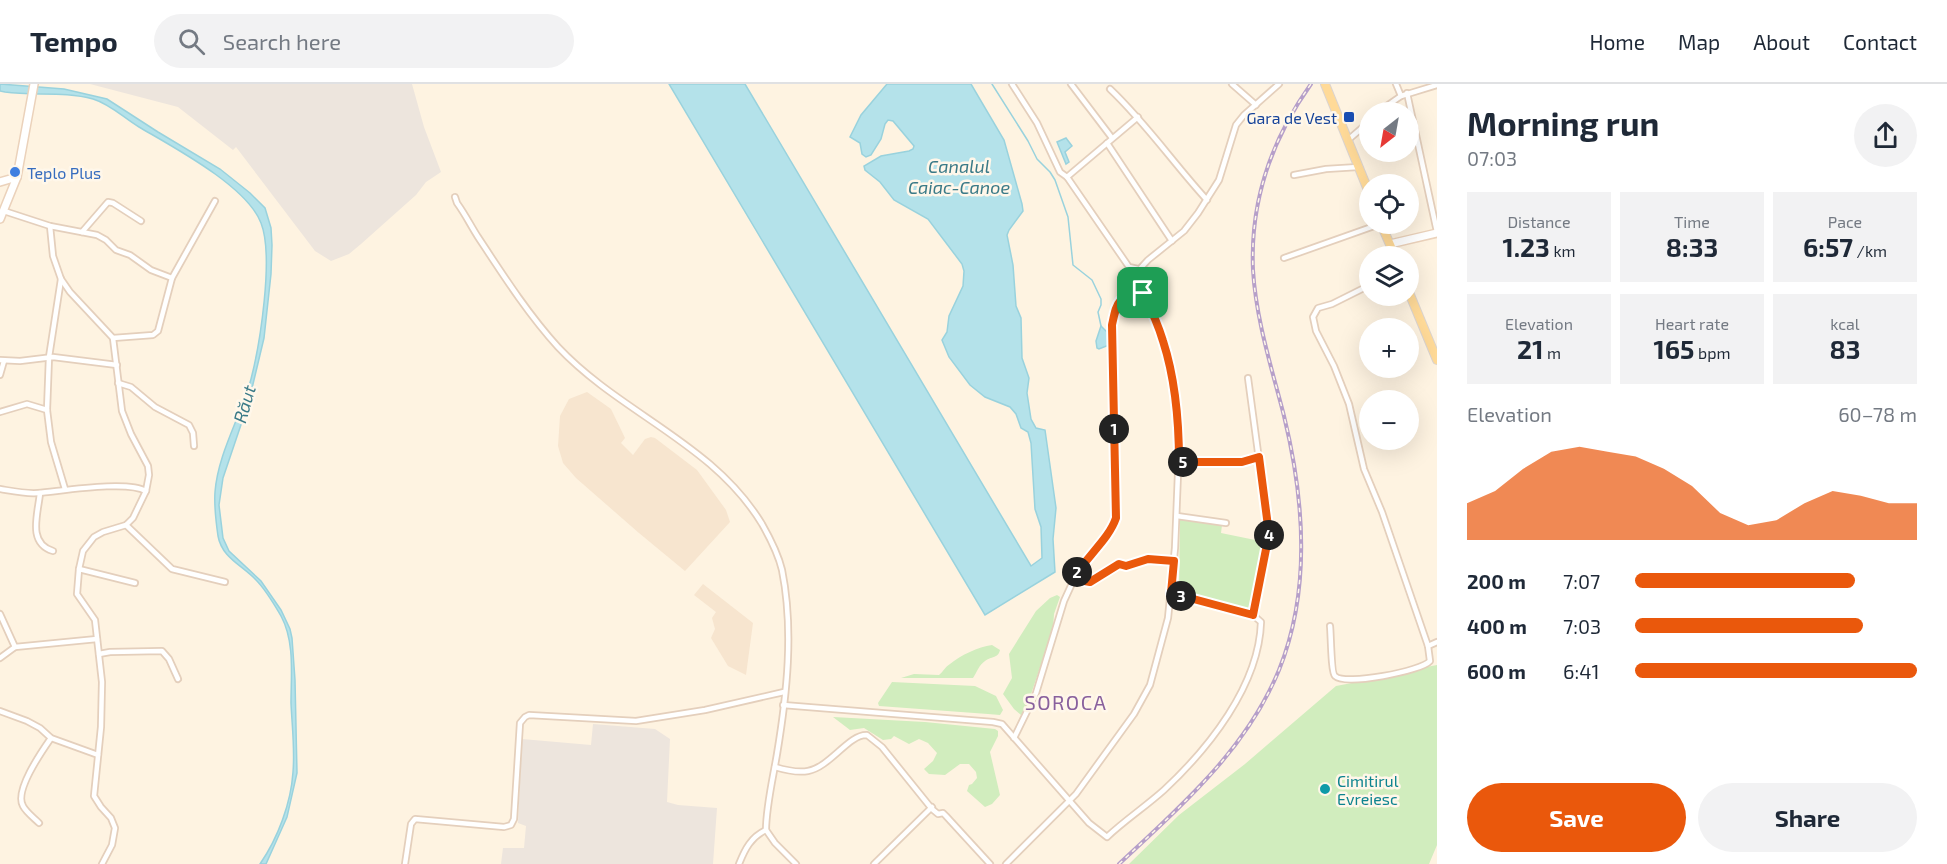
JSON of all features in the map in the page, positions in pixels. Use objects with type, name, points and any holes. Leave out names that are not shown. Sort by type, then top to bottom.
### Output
[{"type":"main road","points":[[0,219],[17,177],[34,84]]},
{"type":"main road","points":[[1325,84],[1361,174]]},
{"type":"main road","points":[[0,182],[17,177]]},
{"type":"main road","points":[[1386,234],[1390,244],[1437,233]]},
{"type":"main road","points":[[1415,306],[1437,360]]},
{"type":"street","points":[[1012,84],[1038,123],[1060,172],[1067,177],[1129,267],[1138,269]]},
{"type":"street","points":[[1071,84],[1113,138]]},
{"type":"street","points":[[1232,84],[1256,105]]},
{"type":"street","points":[[1006,864],[1070,801],[1134,714],[1150,685],[1168,618],[1174,561],[1179,462],[1169,364],[1158,325],[1137,279],[1138,269],[1184,231],[1219,180],[1236,125],[1279,84]]},
{"type":"street","points":[[1396,84],[1401,96]]},
{"type":"street","points":[[1392,102],[1407,93],[1437,86]]},
{"type":"street","points":[[1110,89],[1138,117],[1178,168],[1207,200]]},
{"type":"street","points":[[1407,93],[1437,233]]},
{"type":"street","points":[[1067,177],[1138,117]]},
{"type":"street","points":[[1348,140],[1359,130]]},
{"type":"street","points":[[1107,143],[1172,241]]},
{"type":"street","points":[[1293,175],[1326,169],[1358,167]]},
{"type":"street","points":[[455,196],[457,203],[505,279],[532,316],[559,347],[610,393],[686,443],[709,462],[743,497],[771,539],[782,568],[789,633],[783,705],[766,830],[775,843],[796,864]]},
{"type":"street","points":[[113,338],[156,333],[160,327],[171,278],[215,201]]},
{"type":"street","points":[[82,232],[108,202],[141,221]]},
{"type":"street","points":[[4,211],[50,226],[103,238],[116,250],[130,255],[151,270],[171,278]]},
{"type":"street","points":[[50,226],[53,256],[61,279],[70,292],[113,338],[122,411],[148,466],[149,475],[146,491],[133,518],[126,525],[94,537],[83,550],[79,569],[77,594],[93,615],[103,700],[94,796],[116,828],[112,845],[102,864]]},
{"type":"street","points":[[1284,258],[1359,232]]},
{"type":"street","points":[[61,279],[49,357],[47,410],[51,442],[65,489]]},
{"type":"street","points":[[1330,626],[1333,652],[1331,666],[1334,675],[1339,678],[1356,680],[1414,669],[1428,664],[1431,658],[1382,512],[1364,468],[1349,404],[1334,366],[1314,326],[1313,317],[1318,308],[1332,304],[1359,290]]},
{"type":"street","points":[[1014,738],[1036,693],[1059,615],[1080,566],[1108,532],[1116,518],[1112,325],[1114,312],[1120,300],[1129,294],[1143,293]]},
{"type":"street","points":[[0,375],[2,360],[49,357],[117,365]]},
{"type":"street","points":[[1248,378],[1269,534],[1253,615]]},
{"type":"street","points":[[118,382],[131,387],[155,407],[189,425],[193,433],[194,446]]},
{"type":"street","points":[[0,412],[27,404],[47,410]]},
{"type":"street","points":[[1179,462],[1242,462],[1259,457]]},
{"type":"street","points":[[0,489],[40,493],[65,489],[133,487],[146,491]]},
{"type":"street","points":[[40,493],[36,537],[40,545],[53,551]]},
{"type":"street","points":[[1177,516],[1226,523]]},
{"type":"street","points":[[126,525],[172,569],[225,582]]},
{"type":"street","points":[[1074,579],[1090,582],[1119,564],[1126,566],[1148,559],[1174,561]]},
{"type":"street","points":[[79,569],[135,583]]},
{"type":"street","points":[[783,705],[1002,724],[1089,823],[1107,837],[1163,790],[1202,750],[1232,712],[1252,666],[1261,622],[1253,615],[1171,593]]},
{"type":"street","points":[[0,614],[15,647]]},
{"type":"street","points":[[0,658],[15,647],[97,639]]},
{"type":"street","points":[[1428,646],[1437,642]]},
{"type":"street","points":[[99,654],[110,651],[162,651],[168,656],[178,679]]},
{"type":"street","points":[[405,864],[411,824],[415,819],[504,827],[511,825],[514,819],[520,723],[529,715],[636,721],[705,710],[784,692]]},
{"type":"street","points":[[0,711],[27,721],[51,738],[98,755]]},
{"type":"street","points":[[775,767],[792,771],[808,771],[835,756],[856,737],[867,735],[882,747],[937,814],[942,813],[946,816],[990,864]]},
{"type":"street","points":[[39,823],[23,806],[21,794],[33,767],[51,738]]},
{"type":"street","points":[[874,864],[932,807]]},
{"type":"street","points":[[739,864],[744,851],[755,835],[766,830]]},
{"type":"shaded area","points":[[90,84],[412,84],[424,127],[441,172],[426,182],[416,195],[349,254],[331,261],[315,251],[236,147],[233,150],[178,107]]},
{"type":"shaded area","points":[[587,392],[611,409],[625,438],[621,443],[633,455],[645,439],[655,438],[697,470],[726,510],[730,522],[685,571],[576,478],[563,463],[558,446],[560,416],[569,399]]},
{"type":"shaded area","points":[[703,584],[753,623],[746,675],[728,666],[711,638],[715,629],[712,618],[716,612],[694,595]]},
{"type":"shaded area","points":[[593,724],[655,729],[670,739],[667,802],[717,808],[713,864],[501,864],[503,848],[524,848],[526,826],[518,823],[522,739],[591,745]]},
{"type":"green space","points":[[1180,518],[1222,525],[1221,533],[1265,542],[1251,609],[1179,591]]},
{"type":"green space","points":[[1057,595],[1060,597],[1054,614],[1053,629],[1026,709],[1021,715],[1003,694],[1012,678],[1009,654],[1036,611],[1050,598]]},
{"type":"green space","points":[[992,645],[1000,650],[999,653],[987,659],[973,678],[901,678],[914,674],[939,675],[948,665],[964,655]]},
{"type":"green space","name":"Cimitirul Evreiesc","points":[[1437,665],[1437,845],[1429,864],[1129,864],[1179,815],[1245,764],[1336,686]]},
{"type":"green space","points":[[892,682],[975,686],[996,696],[1003,710],[1000,715],[879,706],[878,703]]},
{"type":"green space","points":[[833,717],[925,722],[995,729],[998,731],[998,736],[990,752],[1000,795],[992,804],[985,807],[967,791],[969,785],[977,778],[976,772],[969,764],[960,764],[945,775],[929,774],[924,769],[933,761],[937,753],[928,743],[919,739],[909,744],[894,736],[883,740],[864,728],[850,730]]},
{"type":"water","name":"Răut","points":[[0,84],[64,89],[107,99],[220,169],[265,208],[271,228],[272,245],[264,338],[249,401],[223,478],[219,505],[223,538],[229,551],[261,581],[281,610],[292,638],[297,773],[287,817],[266,864],[260,864],[282,820],[292,784],[294,755],[290,648],[285,626],[270,597],[256,580],[228,556],[220,544],[215,503],[220,463],[247,393],[258,344],[266,278],[265,238],[261,223],[241,195],[208,169],[105,104],[71,95],[5,92],[0,91]]},
{"type":"water","name":"Canalul Caiac-Canoe","points":[[669,84],[745,84],[1031,566],[1042,558],[1041,527],[1035,509],[1031,443],[1028,432],[1021,428],[1016,414],[1010,407],[985,397],[970,385],[949,357],[942,340],[947,332],[949,316],[963,286],[962,264],[928,219],[894,200],[880,182],[865,170],[864,166],[881,156],[909,151],[914,146],[893,121],[888,120],[881,139],[871,155],[866,157],[862,154],[860,143],[850,137],[861,115],[887,84],[971,84],[1004,140],[1022,204],[1023,211],[1007,235],[1013,265],[1016,306],[1021,318],[1022,358],[1029,378],[1027,393],[1031,419],[1036,428],[1045,430],[1056,508],[1053,539],[1055,572],[985,615]]},
{"type":"water","points":[[1066,138],[1072,146],[1065,152],[1069,162],[1066,164],[1057,142]]},
{"type":"water","points":[[1101,326],[1107,332],[1109,345],[1099,349],[1096,341]]},
{"type":"waterway","points":[[992,84],[1037,159],[1055,180],[1068,217],[1073,265],[1092,280],[1101,299],[1098,312],[1101,326]]},
{"type":"railway","points":[[1119,864],[1210,775],[1249,726],[1279,670],[1289,640],[1300,577],[1300,512],[1291,447],[1257,307],[1253,245],[1259,196],[1266,172],[1285,127],[1311,84]]},
{"type":"place","name":"Gara de Vest","points":[[1349,117]]},
{"type":"place","name":"Teplo Plus","points":[[15,172]]},
{"type":"place","name":"Cimitirul Evreiesc","points":[[1325,789]]},
{"type":"district","name":"SOROCA","points":[[1066,702]]},
{"type":"route","points":[[1143,293],[1158,325],[1169,364],[1179,462],[1242,462],[1259,457],[1269,534],[1253,615],[1171,593],[1174,561],[1148,559],[1126,566],[1119,564],[1090,582],[1074,579],[1080,566],[1114,524],[1116,518],[1112,325],[1114,312],[1120,300],[1129,294],[1143,293]]}]
